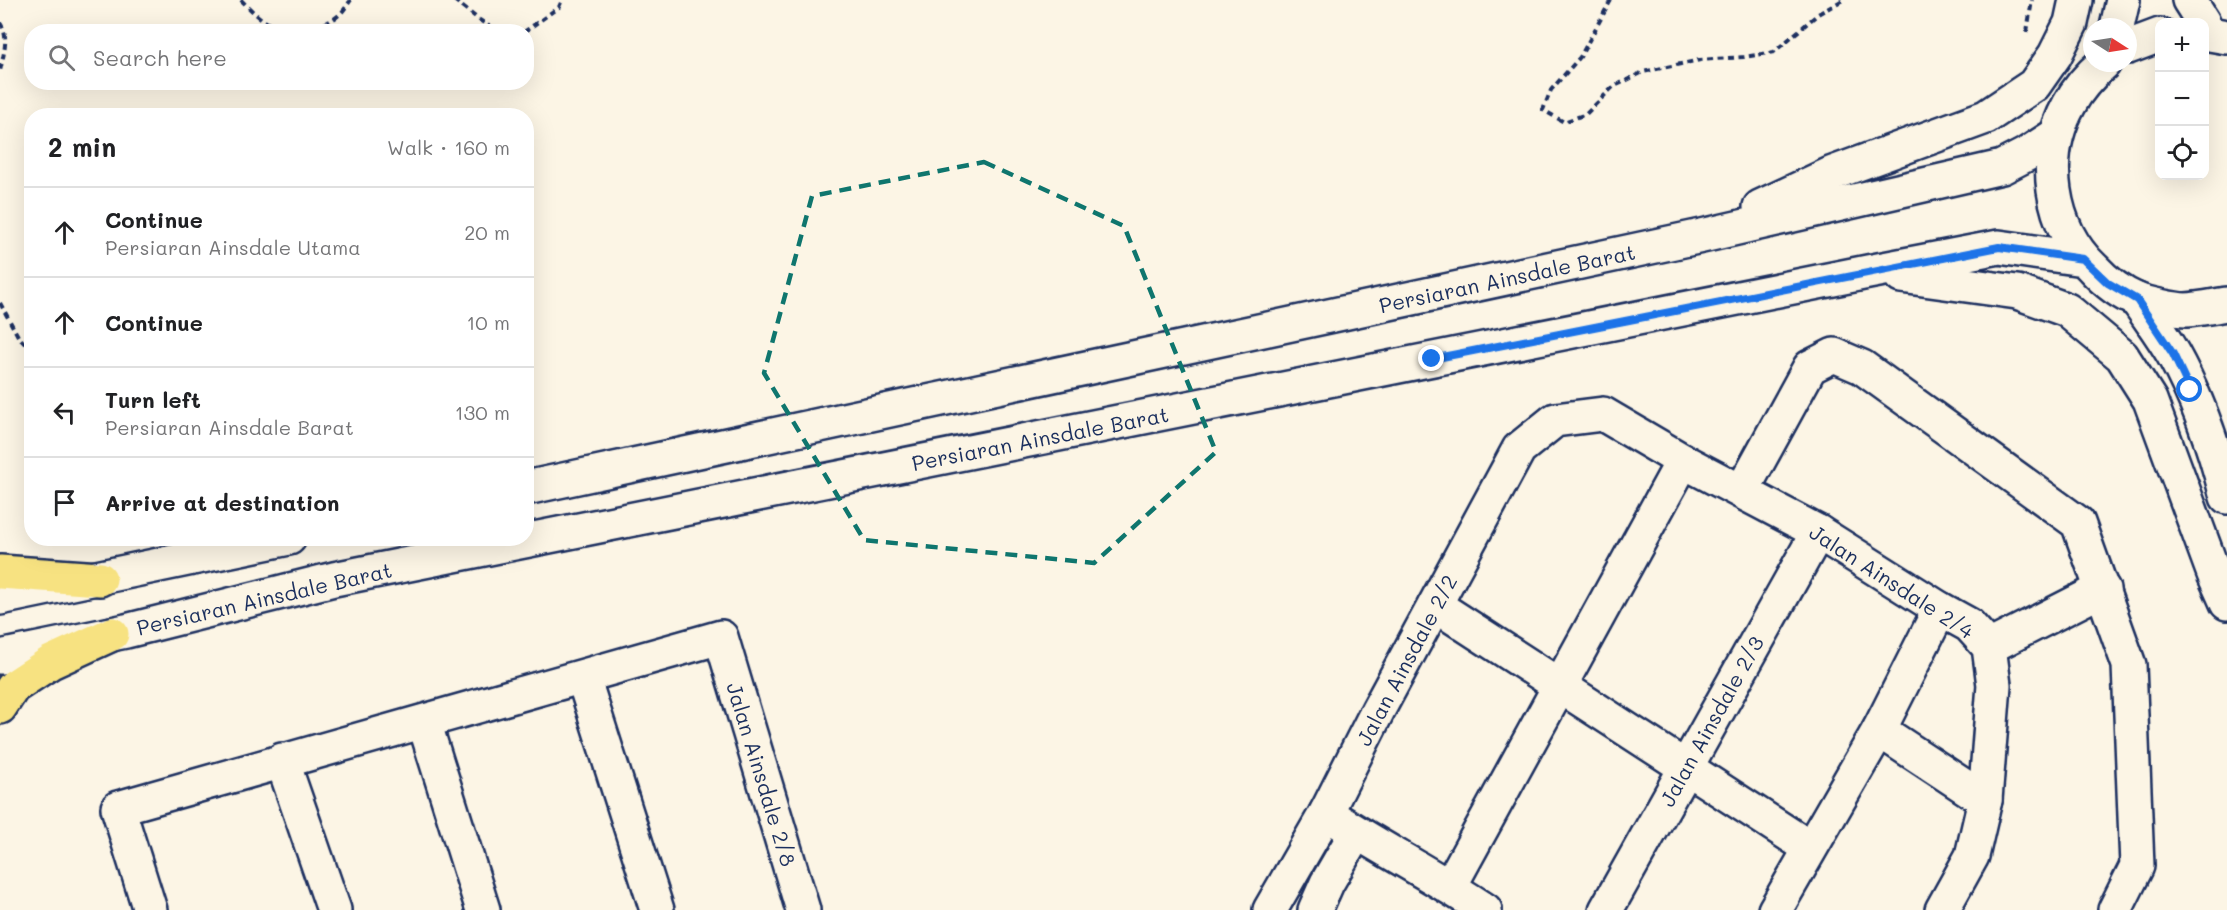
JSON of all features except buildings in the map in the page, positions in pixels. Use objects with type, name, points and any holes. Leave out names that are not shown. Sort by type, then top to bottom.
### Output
[{"type":"main road","points":[[0,572],[100,579]]},
{"type":"main road","points":[[0,707],[14,687],[51,662],[112,634]]},
{"type":"street","points":[[1702,236],[1833,172],[1986,117],[2034,85],[2055,55],[2066,34],[2076,0]]},
{"type":"street","points":[[2118,18],[2122,0]]},
{"type":"street","points":[[2189,0],[2210,30]]},
{"type":"street","points":[[2137,44],[2155,37]]},
{"type":"street","points":[[2094,72],[2086,79],[2068,105],[2056,135],[2052,167],[2055,199],[2061,223],[2083,259],[2108,283],[2137,300],[2185,310],[2227,304]]},
{"type":"street","name":"Persiaran Ainsdale Barat","points":[[534,486],[1702,236],[2002,167],[2056,135]]},
{"type":"street","name":"Persiaran Ainsdale Barat","points":[[534,539],[1999,247],[2083,259]]},
{"type":"street","points":[[1868,272],[2018,292],[2067,310],[2122,356],[2150,400],[2214,574],[2227,603]]},
{"type":"street","points":[[2137,300],[2173,354],[2190,390],[2204,424],[2227,497]]},
{"type":"street","points":[[1742,491],[1810,367],[1834,355],[1862,367],[2078,523],[2129,665],[2137,866],[2115,910]]},
{"type":"street","name":"Jalan Ainsdale 2/4","points":[[1555,420],[1603,414],[1683,461],[1818,532],[1969,625],[1989,647],[1994,685],[1985,800],[1972,856],[1942,910]]},
{"type":"street","name":"Jalan Ainsdale 2/2","points":[[1269,910],[1326,813],[1378,710],[1519,449],[1555,420]]},
{"type":"street","points":[[1450,886],[1683,461]]},
{"type":"street","name":"Jalan Ainsdale 2/3","points":[[1606,910],[1818,532]]},
{"type":"street","points":[[0,598],[252,546]]},
{"type":"street","name":"Persiaran Ainsdale Barat","points":[[0,657],[112,634],[334,579],[499,546]]},
{"type":"street","points":[[1989,647],[2103,589]]},
{"type":"street","points":[[1435,605],[1810,849]]},
{"type":"street","points":[[1775,910],[1879,730],[1940,609]]},
{"type":"street","name":"Jalan Ainsdale 2/8","points":[[583,677],[721,637],[803,910]]},
{"type":"street","points":[[150,910],[118,808],[583,677],[657,910]]},
{"type":"street","points":[[424,722],[483,910]]},
{"type":"street","points":[[1879,730],[1985,800]]},
{"type":"street","points":[[282,760],[334,910]]},
{"type":"street","points":[[1326,813],[1356,833],[1450,886],[1485,910]]},
{"type":"street","points":[[1315,910],[1356,833]]},
{"type":"path","points":[[241,0],[253,13],[271,24]]},
{"type":"path","points":[[322,24],[339,15],[351,0]]},
{"type":"path","points":[[454,0],[486,24]]},
{"type":"path","points":[[534,25],[559,7],[562,0]]},
{"type":"path","points":[[1611,0],[1580,57],[1551,90],[1543,110],[1564,122],[1586,114],[1613,87],[1643,72],[1700,60],[1774,52],[1818,14],[1843,0]]},
{"type":"path","points":[[0,23],[4,29],[5,43],[0,71]]},
{"type":"path","points":[[0,303],[24,343]]},
{"type":"highlighted area","points":[[984,162],[1124,226],[1216,452],[1094,563],[864,540],[764,373],[812,196]]},
{"type":"route","points":[[1432,359],[1999,247],[2083,259],[2108,283],[2137,300],[2173,354],[2190,390]]}]
